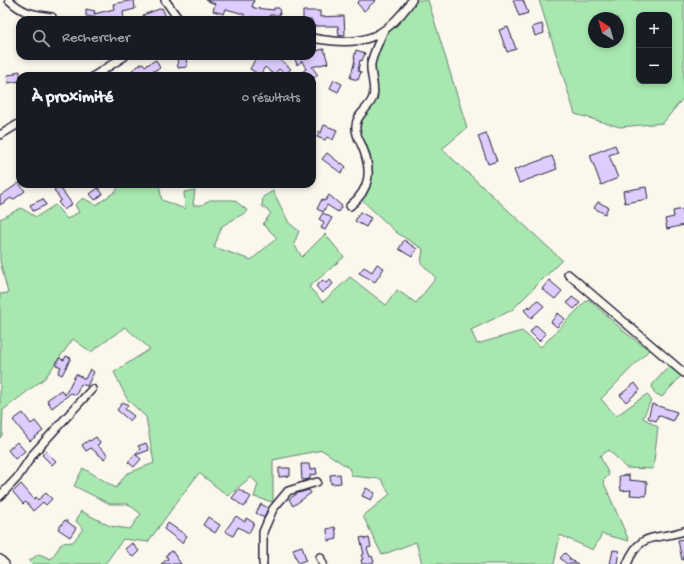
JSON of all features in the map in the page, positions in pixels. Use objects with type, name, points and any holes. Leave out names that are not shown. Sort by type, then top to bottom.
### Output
[{"type":"street","points":[[9,0],[17,8],[25,12],[47,16]]},
{"type":"street","points":[[165,0],[176,16]]},
{"type":"street","points":[[316,39],[340,42],[354,42],[368,39],[383,32],[395,21],[412,0]]},
{"type":"street","points":[[350,206],[358,199],[367,184],[369,168],[367,157],[356,131],[356,124],[360,114],[372,98],[371,63],[383,32]]},
{"type":"street","points":[[100,72],[118,60]]},
{"type":"street","points":[[0,135],[16,125]]},
{"type":"street","points":[[568,274],[684,373]]},
{"type":"street","points":[[0,496],[16,478],[33,454],[92,389]]},
{"type":"street","points":[[263,564],[263,532],[272,509],[288,491],[317,482]]},
{"type":"street","points":[[627,564],[636,546],[642,541],[684,531]]},
{"type":"street","points":[[320,557],[323,564]]},
{"type":"street","points":[[0,559],[5,564]]},
{"type":"green space","points":[[417,0],[428,0],[467,128],[442,149],[562,260],[512,310],[471,330],[477,344],[522,331],[541,347],[588,299],[626,333],[649,350],[601,399],[616,416],[647,394],[651,400],[643,418],[658,427],[653,469],[626,468],[609,450],[600,456],[609,475],[603,481],[629,541],[602,534],[593,550],[560,535],[554,564],[422,564],[416,542],[382,555],[363,516],[390,494],[381,479],[352,476],[349,468],[322,450],[273,460],[273,502],[254,497],[258,484],[251,477],[228,496],[199,473],[148,542],[123,539],[105,564],[32,564],[29,561],[39,554],[51,559],[62,543],[73,542],[83,529],[76,521],[81,511],[110,526],[130,529],[141,514],[128,504],[110,504],[74,486],[83,468],[116,488],[126,474],[154,463],[146,417],[127,399],[114,372],[150,349],[125,327],[91,352],[73,339],[45,378],[3,410],[2,435],[0,438],[0,294],[8,293],[0,261],[0,219],[21,208],[36,217],[55,205],[67,219],[79,212],[75,205],[83,198],[96,205],[116,191],[118,188],[160,188],[162,200],[185,209],[184,192],[195,190],[193,205],[202,205],[210,200],[234,200],[248,211],[222,226],[214,247],[251,260],[277,238],[263,224],[271,213],[262,206],[263,197],[273,191],[289,223],[299,231],[294,244],[302,257],[325,234],[344,257],[309,287],[323,302],[350,277],[386,305],[397,290],[416,303],[436,278],[421,263],[423,249],[397,233],[362,200],[368,190],[372,169],[370,156],[360,132],[361,122],[364,115],[374,102],[374,64],[386,34],[407,14]]},
{"type":"green space","points":[[539,0],[684,0],[684,97],[663,123],[620,127],[575,114]]},
{"type":"green space","points":[[670,365],[682,375],[662,397],[654,393],[652,385]]},
{"type":"building","points":[[134,0],[135,9],[123,12],[124,16],[86,16],[86,9],[95,11],[94,14],[114,9],[113,4]]},
{"type":"building","points":[[206,0],[254,0],[252,7],[274,10],[274,8],[279,8],[280,15],[244,16],[244,14],[226,9],[224,14],[213,11],[215,4]]},
{"type":"building","points":[[360,0],[376,0],[364,11],[357,3]]},
{"type":"building","points":[[513,0],[523,0],[528,13],[519,16]]},
{"type":"building","points":[[162,8],[166,16],[143,16]]},
{"type":"building","points":[[303,11],[320,11],[320,17],[344,16],[345,35],[339,36],[338,26],[316,26],[316,16],[303,16]]},
{"type":"building","points":[[542,24],[544,33],[535,36],[532,27]]},
{"type":"building","points":[[508,27],[516,49],[507,52],[499,30]]},
{"type":"building","points":[[324,49],[328,63],[312,67],[316,72],[302,72],[306,69],[302,61],[297,65],[295,60],[316,60],[316,51]]},
{"type":"building","points":[[356,50],[365,53],[362,61],[360,60],[358,71],[361,72],[358,80],[350,78]]},
{"type":"building","points":[[156,60],[160,68],[151,72],[133,72],[132,70],[143,63],[145,66]]},
{"type":"building","points":[[177,60],[186,60],[187,67],[178,68]]},
{"type":"building","points":[[255,60],[281,60],[291,69],[287,72],[283,72],[279,69],[276,72],[271,72],[265,67],[262,72],[255,72],[250,69]]},
{"type":"building","points":[[20,71],[16,72],[16,82],[8,83],[7,75],[15,74],[15,72]]},
{"type":"building","points":[[334,80],[342,84],[338,92],[330,88]]},
{"type":"building","points":[[324,125],[337,130],[333,140],[327,137],[325,140],[317,137],[319,131],[321,133]]},
{"type":"building","points":[[486,133],[497,161],[488,164],[478,136]]},
{"type":"building","points":[[615,145],[618,152],[609,155],[618,178],[601,185],[590,155]]},
{"type":"building","points":[[327,153],[346,167],[341,173],[322,159]]},
{"type":"building","points":[[552,156],[557,169],[519,183],[514,170]]},
{"type":"building","points":[[16,185],[16,188],[23,188],[25,191],[13,200],[11,198],[0,205],[0,196]]},
{"type":"building","points":[[646,187],[648,199],[625,203],[623,191]]},
{"type":"building","points":[[60,188],[72,204],[64,210],[58,202],[61,200],[54,190]]},
{"type":"building","points":[[98,188],[103,194],[95,200],[90,194]]},
{"type":"building","points":[[329,195],[342,206],[338,212],[327,205],[323,212],[317,209],[322,199],[325,201]]},
{"type":"building","points":[[43,199],[46,205],[33,211],[30,205]]},
{"type":"building","points":[[598,202],[608,207],[605,214],[594,208]]},
{"type":"building","points":[[683,209],[684,225],[667,229],[665,219],[674,217],[673,211]]},
{"type":"building","points":[[360,212],[371,218],[366,227],[355,221]]},
{"type":"building","points":[[323,213],[332,218],[325,230],[321,228],[324,222],[319,219]]},
{"type":"building","points":[[404,240],[417,249],[412,257],[399,249]]},
{"type":"building","points":[[377,264],[384,268],[375,282],[359,273],[364,267],[372,272]]},
{"type":"building","points":[[323,280],[326,283],[330,280],[333,284],[322,293],[316,286]]},
{"type":"building","points":[[549,280],[562,291],[555,299],[542,289]]},
{"type":"building","points":[[572,297],[580,303],[574,309],[567,303]]},
{"type":"building","points":[[537,300],[544,306],[531,318],[524,310],[529,306],[530,308]]},
{"type":"building","points":[[558,313],[565,319],[557,327],[551,322]]},
{"type":"building","points":[[536,325],[546,334],[539,341],[530,332]]},
{"type":"building","points":[[66,356],[71,358],[62,375],[58,373],[61,367],[56,365],[59,358],[64,360]]},
{"type":"building","points":[[90,369],[94,372],[87,386],[81,384],[76,395],[71,393],[52,408],[47,400],[61,390],[65,395],[76,374],[85,379]]},
{"type":"building","points":[[635,383],[640,390],[626,402],[620,395]]},
{"type":"building","points":[[123,402],[128,405],[125,409],[134,416],[130,421],[117,410]]},
{"type":"building","points":[[652,404],[677,412],[673,421],[658,415],[656,421],[648,418]]},
{"type":"building","points":[[23,413],[31,424],[35,421],[43,431],[30,441],[13,420]]},
{"type":"building","points":[[96,437],[100,443],[97,445],[108,455],[104,459],[91,448],[86,451],[82,445]]},
{"type":"building","points":[[17,442],[25,451],[15,459],[8,450]]},
{"type":"building","points":[[146,443],[149,450],[136,455],[141,459],[134,467],[128,462],[140,449],[138,446]]},
{"type":"building","points":[[46,451],[56,461],[52,465],[42,455]]},
{"type":"building","points":[[301,464],[309,464],[310,470],[316,468],[317,474],[310,475],[310,479],[302,480]]},
{"type":"building","points":[[279,468],[290,468],[290,476],[279,477]]},
{"type":"building","points":[[340,474],[341,483],[331,484],[330,475]]},
{"type":"building","points":[[629,475],[629,480],[647,482],[646,496],[630,495],[631,490],[621,491],[619,476]]},
{"type":"building","points":[[21,484],[34,499],[36,497],[38,500],[46,493],[52,499],[46,505],[43,502],[33,511],[26,502],[23,504],[13,492]]},
{"type":"building","points":[[366,488],[375,493],[371,500],[362,496]]},
{"type":"building","points":[[239,489],[251,497],[244,507],[232,498]]},
{"type":"building","points":[[309,490],[311,493],[293,506],[289,499],[298,493]]},
{"type":"building","points":[[261,504],[268,508],[264,518],[256,513]]},
{"type":"building","points":[[236,516],[245,522],[246,518],[254,523],[249,533],[238,527],[233,536],[225,531]]},
{"type":"building","points":[[208,517],[220,525],[215,533],[203,525]]},
{"type":"building","points":[[65,520],[76,528],[70,537],[58,529]]},
{"type":"building","points":[[168,523],[187,536],[182,543],[164,529]]},
{"type":"building","points":[[335,527],[337,539],[328,541],[327,529]]},
{"type":"building","points":[[364,537],[365,539],[369,538],[371,547],[367,548],[370,557],[372,556],[374,562],[367,564],[362,564],[361,560],[363,559],[361,555],[364,554],[360,538]]},
{"type":"building","points":[[684,539],[684,559],[682,560],[678,540]]},
{"type":"building","points":[[132,543],[139,551],[133,557],[125,549]]},
{"type":"building","points":[[302,546],[306,560],[298,563],[293,549]]},
{"type":"building","points":[[613,550],[619,551],[617,564],[610,564]]},
{"type":"building","points":[[172,551],[181,564],[161,564],[168,559],[166,555]]},
{"type":"building","points":[[565,553],[570,558],[569,559],[578,564],[567,564],[560,558]]}]
